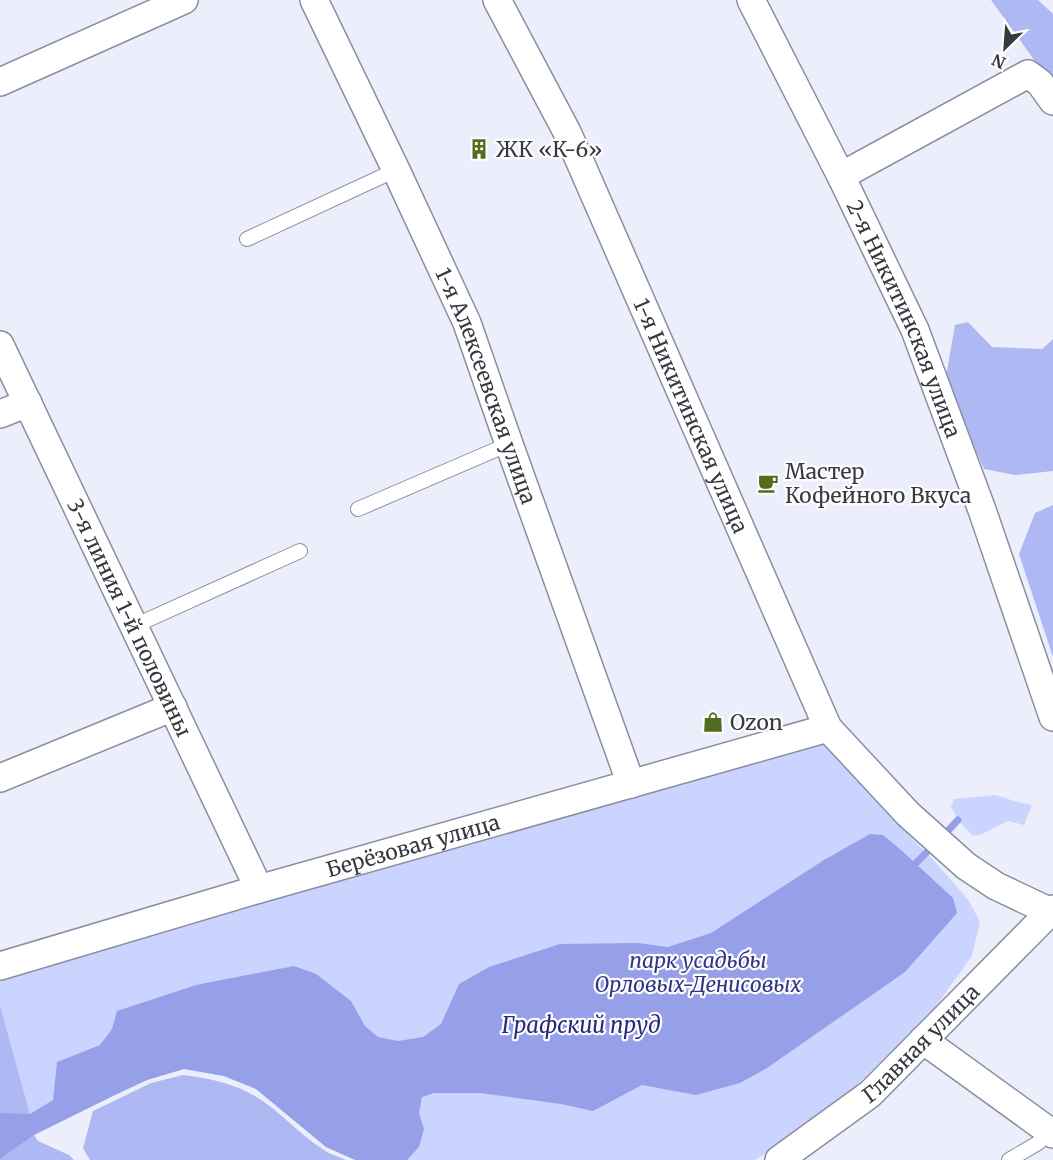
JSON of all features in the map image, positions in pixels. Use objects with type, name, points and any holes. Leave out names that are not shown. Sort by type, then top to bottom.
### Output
[{"type":"street","points":[[0,82],[184,0]]},
{"type":"street","name":"1-я Алексеевская улица","points":[[314,0],[467,324],[631,784]]},
{"type":"street","name":"1-я Никитинская улица","points":[[497,0],[567,132],[828,728],[908,814],[966,866],[996,886],[1052,911]]},
{"type":"street","name":"2-я Никитинская улица","points":[[751,0],[841,176],[915,330],[982,510],[1053,717]]},
{"type":"street","points":[[841,176],[1028,74],[1040,83],[1053,101]]},
{"type":"street","name":"3-я линия 1-й половины","points":[[0,345],[259,889]]},
{"type":"street","points":[[0,414],[28,404]]},
{"type":"street","points":[[0,778],[173,707]]},
{"type":"street","name":"Берёзовая улица","points":[[0,966],[259,889],[828,728]]},
{"type":"street","name":"Главная улица","points":[[779,1160],[870,1094],[1052,911]]},
{"type":"street","points":[[922,1040],[1052,1133]]},
{"type":"lane","points":[[247,239],[396,170]]},
{"type":"lane","points":[[358,509],[508,444]]},
{"type":"lane","points":[[134,626],[300,551]]},
{"type":"lane","points":[[1009,1160],[1052,1133]]},
{"type":"green space","name":"парк усадьбы Орловых-Денисовых","points":[[824,740],[887,813],[938,865],[969,901],[980,922],[972,956],[936,1006],[835,1107],[755,1160],[355,1160],[326,1147],[256,1089],[224,1076],[184,1069],[147,1080],[115,1095],[34,1135],[0,1159],[30,1114],[0,1007],[0,977]]},
{"type":"green space","points":[[996,795],[1032,805],[1024,825],[1008,821],[973,836],[958,820],[951,807],[954,799]]},
{"type":"shaded area","points":[[991,0],[1038,0],[1053,14],[1053,86]]},
{"type":"shaded area","points":[[968,322],[992,347],[1042,349],[1053,339],[1053,471],[1015,475],[984,469],[945,382],[955,325]]},
{"type":"shaded area","points":[[1053,505],[1053,657],[1019,554],[1035,513]]},
{"type":"shaded area","points":[[0,1006],[34,1135],[38,1141],[69,1155],[74,1160],[0,1160]]},
{"type":"shaded area","points":[[183,1075],[220,1082],[247,1091],[324,1150],[346,1160],[90,1160],[83,1148],[93,1111],[151,1083]]},
{"type":"water","name":"Графский пруд","points":[[870,834],[883,835],[901,850],[953,898],[957,913],[905,972],[767,1068],[740,1083],[696,1095],[642,1085],[593,1111],[561,1104],[480,1093],[434,1093],[422,1097],[419,1113],[424,1129],[419,1147],[407,1160],[355,1160],[326,1147],[256,1089],[224,1076],[184,1069],[147,1080],[115,1095],[34,1135],[0,1159],[0,1113],[30,1114],[53,1100],[57,1062],[100,1045],[112,1029],[117,1011],[196,985],[294,966],[316,974],[351,1001],[365,1026],[378,1037],[398,1041],[423,1037],[441,1024],[459,984],[489,967],[560,944],[638,943],[668,947],[711,933],[824,860]]},
{"type":"waterway","points":[[943,836],[958,820]]},
{"type":"waterway","points":[[916,863],[935,844]]},
{"type":"place","name":"ЖК «К-6»","points":[[479,149]]},
{"type":"place","name":"Мастер Кофейного Вкуса","points":[[768,483]]},
{"type":"place","name":"Ozon","points":[[713,722]]}]
